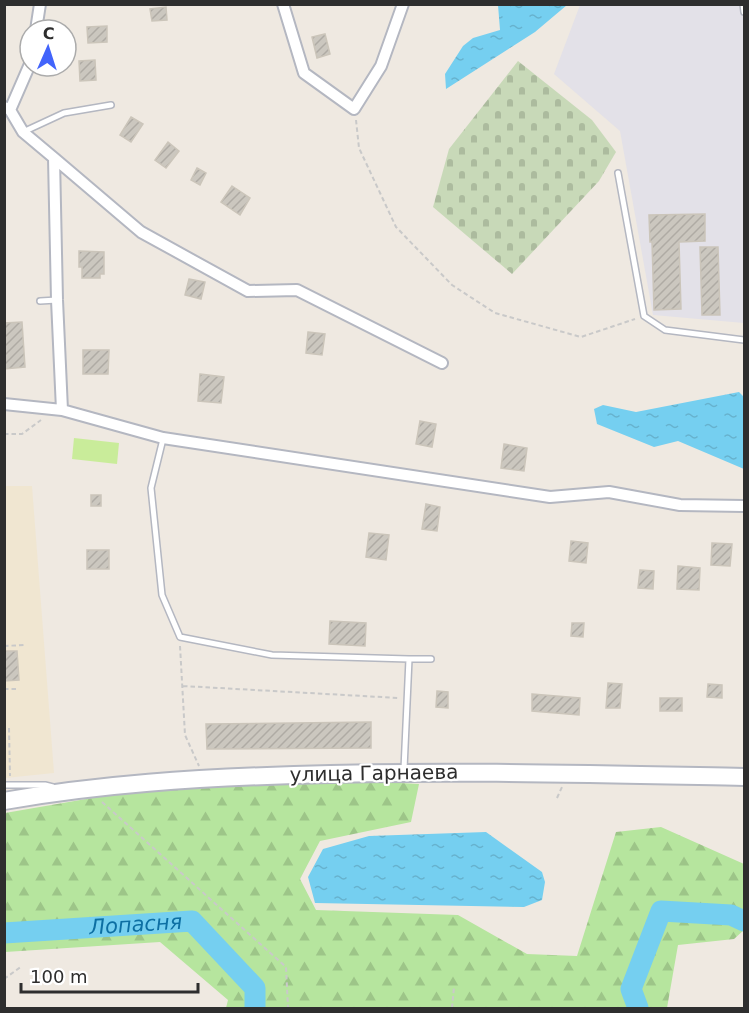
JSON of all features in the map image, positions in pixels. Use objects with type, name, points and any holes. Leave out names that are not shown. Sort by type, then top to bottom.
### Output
[{"type":"street","points":[[284,4],[304,73],[354,109],[381,66],[403,4]]},
{"type":"street","points":[[23,78],[7,108],[23,132],[141,232],[248,291],[297,290],[442,363]]},
{"type":"street","points":[[54,158],[62,410]]},
{"type":"street","points":[[4,404],[62,410],[163,438],[550,497],[609,492],[680,505],[744,506]]},
{"type":"street","name":"улица Гарнаева","points":[[4,801],[63,790],[204,778],[404,771],[744,777]]},
{"type":"lane","points":[[743,4],[744,12]]},
{"type":"lane","points":[[23,132],[64,112],[111,105]]},
{"type":"lane","points":[[618,173],[644,316],[665,330],[744,340]]},
{"type":"lane","points":[[40,301],[57,300]]},
{"type":"lane","points":[[163,438],[151,488],[162,595],[180,637],[272,655],[431,659]]},
{"type":"lane","points":[[404,771],[410,659]]},
{"type":"lane","points":[[4,785],[45,785],[63,790]]},
{"type":"path","points":[[354,109],[359,148],[396,227],[452,285],[495,313],[581,336],[644,316]]},
{"type":"path","points":[[4,434],[22,434],[46,416]]},
{"type":"path","points":[[180,637],[185,735],[204,778]]},
{"type":"path","points":[[4,645],[24,645]]},
{"type":"path","points":[[183,687],[408,699]]},
{"type":"path","points":[[4,689],[16,689]]},
{"type":"path","points":[[9,728],[10,778]]},
{"type":"path","points":[[87,788],[286,967],[288,1008]]},
{"type":"path","points":[[4,979],[22,966]]},
{"type":"path","points":[[452,1008],[454,987]]},
{"type":"shaded area","points":[[580,5],[744,5],[744,323],[653,315],[620,131],[554,74]]},
{"type":"shaded area","points":[[5,486],[32,486],[54,773],[5,778]]},
{"type":"green space","points":[[518,61],[592,120],[616,152],[599,181],[512,274],[433,207],[449,149]]},
{"type":"green space","points":[[74,438],[119,443],[117,464],[72,459]]},
{"type":"green space","points":[[343,780],[419,784],[411,822],[320,841],[300,879],[316,910],[458,915],[527,954],[577,956],[616,832],[661,827],[744,864],[744,930],[734,939],[678,945],[667,1008],[226,1008],[228,1000],[160,942],[5,952],[5,813],[144,789]]},
{"type":"water","points":[[498,5],[567,5],[535,32],[446,89],[445,74],[463,46],[473,38],[500,30]]},
{"type":"water","points":[[739,392],[744,397],[744,469],[678,441],[654,447],[597,424],[594,409],[603,405],[636,412]]},
{"type":"water","points":[[486,832],[542,872],[545,882],[542,900],[524,907],[315,903],[308,877],[323,849],[369,836]]},
{"type":"building","points":[[166,7],[167,20],[152,21],[150,9]]},
{"type":"building","points":[[107,26],[107,42],[88,43],[87,27]]},
{"type":"building","points":[[325,34],[330,54],[317,58],[312,37]]},
{"type":"building","points":[[95,60],[96,80],[80,81],[79,61]]},
{"type":"building","points":[[131,117],[143,124],[131,142],[120,135]]},
{"type":"building","points":[[168,142],[179,151],[166,168],[155,160]]},
{"type":"building","points":[[197,168],[206,173],[200,185],[191,180]]},
{"type":"building","points":[[232,186],[250,198],[240,215],[221,202]]},
{"type":"building","points":[[705,214],[705,241],[679,242],[681,309],[654,310],[649,215]]},
{"type":"building","points":[[700,247],[718,247],[720,315],[702,315]]},
{"type":"building","points":[[79,251],[104,252],[104,274],[100,274],[100,278],[82,278]]},
{"type":"building","points":[[189,279],[205,282],[201,299],[185,295]]},
{"type":"building","points":[[22,322],[25,367],[4,369],[4,323]]},
{"type":"building","points":[[308,332],[325,334],[322,355],[306,353]]},
{"type":"building","points":[[83,350],[109,350],[108,374],[83,374]]},
{"type":"building","points":[[200,374],[224,377],[221,403],[198,401]]},
{"type":"building","points":[[420,421],[436,424],[432,447],[416,444]]},
{"type":"building","points":[[504,444],[527,448],[524,471],[501,468]]},
{"type":"building","points":[[91,495],[101,495],[101,506],[91,506]]},
{"type":"building","points":[[426,504],[440,507],[437,531],[422,529]]},
{"type":"building","points":[[369,533],[389,535],[386,560],[366,557]]},
{"type":"building","points":[[571,541],[588,543],[586,563],[569,561]]},
{"type":"building","points":[[712,543],[732,544],[730,566],[711,565]]},
{"type":"building","points":[[87,550],[109,550],[109,569],[87,569]]},
{"type":"building","points":[[678,566],[700,568],[699,590],[677,589]]},
{"type":"building","points":[[640,570],[654,571],[653,589],[638,588]]},
{"type":"building","points":[[330,621],[366,623],[365,646],[329,644]]},
{"type":"building","points":[[572,623],[584,623],[583,637],[571,636]]},
{"type":"building","points":[[4,651],[17,651],[19,680],[4,681]]},
{"type":"building","points":[[608,683],[622,684],[620,708],[606,708]]},
{"type":"building","points":[[708,684],[722,685],[722,698],[707,697]]},
{"type":"building","points":[[437,691],[448,692],[448,708],[436,707]]},
{"type":"building","points":[[532,694],[580,698],[579,715],[532,711]]},
{"type":"building","points":[[660,698],[682,698],[682,711],[660,711]]},
{"type":"building","points":[[371,722],[371,748],[207,749],[206,724]]},
{"type":"waterway","name":"Лопасня","points":[[638,1008],[631,989],[661,911],[731,915],[744,921]]},
{"type":"waterway","name":"Лопасня","points":[[4,933],[192,921],[255,988],[255,1008]]}]
